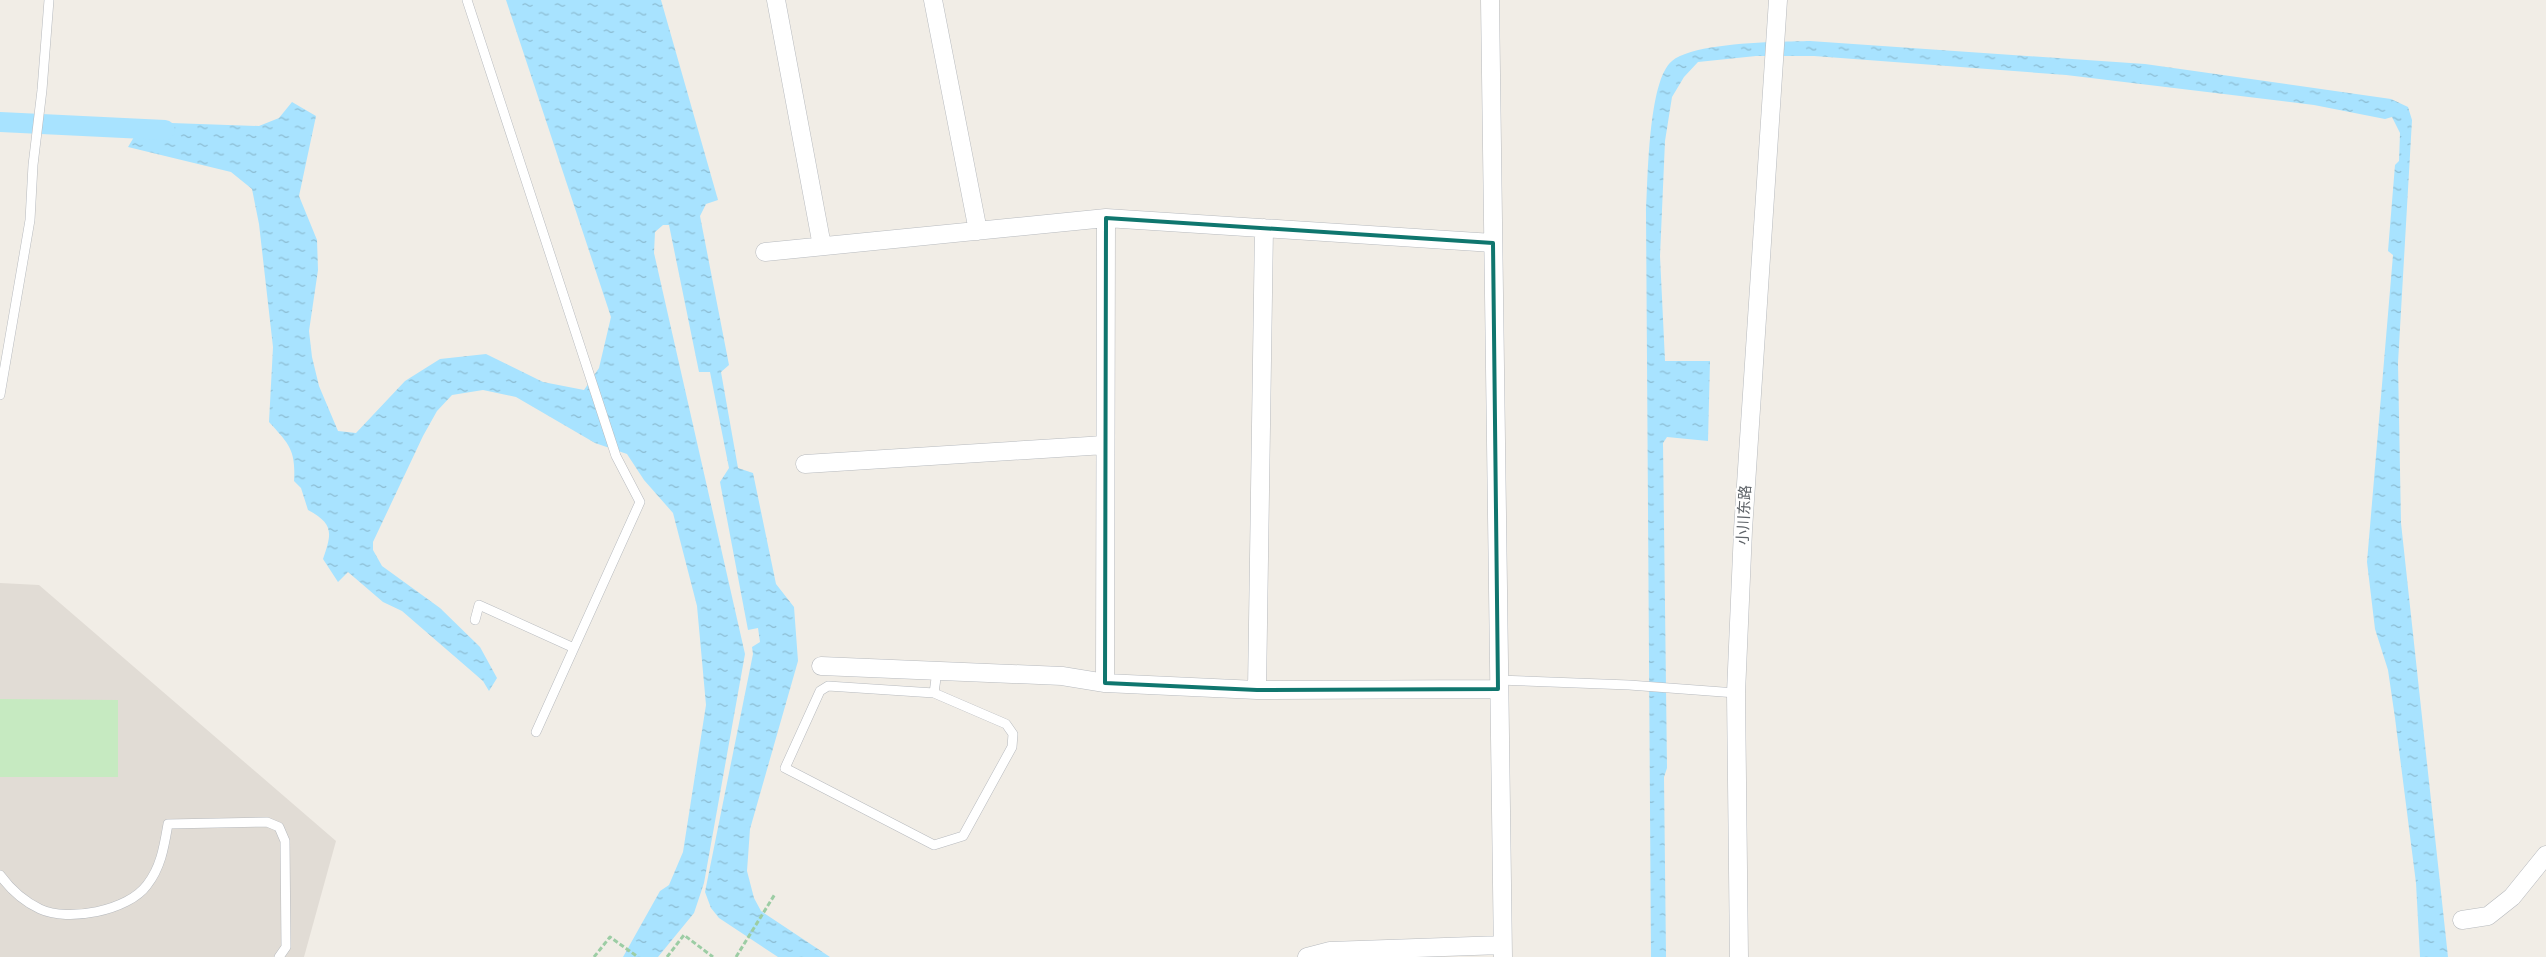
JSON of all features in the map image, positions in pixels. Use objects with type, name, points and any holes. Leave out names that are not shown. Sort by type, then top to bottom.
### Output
[{"type":"street","points":[[776,0],[822,246]]},
{"type":"street","points":[[933,0],[978,230]]},
{"type":"street","points":[[1307,957],[1330,951],[1502,951],[1490,0]]},
{"type":"street","name":"小川东路","points":[[1739,957],[1736,693],[1743,530],[1778,0]]},
{"type":"street","points":[[765,252],[1106,218],[1493,243]]},
{"type":"street","points":[[1105,683],[1106,218]]},
{"type":"street","points":[[1257,690],[1264,228]]},
{"type":"street","points":[[805,464],[1105,446]]},
{"type":"street","points":[[820,666],[1062,676],[1105,683],[1257,690],[1498,685]]},
{"type":"street","points":[[2462,920],[2488,916],[2506,902],[2546,855]]},
{"type":"lane","points":[[0,395],[30,220],[32,165],[42,90],[48,0]]},
{"type":"lane","points":[[467,0],[616,456],[640,502],[536,732]]},
{"type":"lane","points":[[475,620],[479,605],[574,648]]},
{"type":"lane","points":[[934,693],[937,670]]},
{"type":"lane","points":[[1498,685],[1629,686],[1736,693]]},
{"type":"lane","points":[[828,686],[934,693],[1006,724],[1013,734],[1012,747],[963,836],[934,845],[785,768],[820,691],[828,686]]},
{"type":"lane","points":[[0,875],[15,894],[42,910],[74,914],[102,912],[129,901],[146,887],[160,864],[168,824],[267,822],[279,827],[285,841],[286,947],[279,957]]},
{"type":"path","points":[[737,956],[775,894]]},
{"type":"path","points":[[667,957],[684,935],[713,957]]},
{"type":"path","points":[[594,957],[610,937],[638,957]]},
{"type":"highlighted area","points":[[1106,218],[1493,243],[1498,689],[1257,690],[1105,683]]},
{"type":"shaded area","points":[[0,583],[39,585],[336,841],[304,957],[0,957]]},
{"type":"green space","points":[[0,699],[118,700],[118,777],[0,777]]},
{"type":"water","points":[[506,0],[661,0],[718,200],[706,204],[700,216],[729,365],[721,372],[738,468],[753,473],[776,584],[794,607],[798,661],[750,829],[747,871],[754,898],[761,911],[830,957],[778,957],[719,918],[711,908],[705,892],[753,654],[752,647],[760,642],[758,628],[748,630],[720,482],[729,468],[710,372],[699,372],[669,225],[663,225],[655,232],[654,253],[745,654],[704,883],[694,913],[658,957],[623,957],[660,891],[669,885],[683,852],[706,705],[697,606],[673,513],[644,480],[627,454],[595,443],[516,397],[483,390],[452,395],[437,411],[423,436],[373,542],[373,550],[382,566],[440,608],[480,647],[497,678],[489,691],[483,681],[402,611],[383,602],[348,572],[338,582],[323,559],[329,530],[323,520],[308,510],[301,488],[294,481],[294,462],[290,448],[269,422],[273,347],[259,224],[252,189],[231,172],[128,147],[143,122],[259,126],[279,118],[292,102],[316,116],[299,196],[317,240],[318,270],[309,331],[312,357],[319,386],[338,431],[356,433],[405,381],[440,359],[486,354],[543,382],[584,390],[599,368],[611,317]]},
{"type":"water","points":[[1810,41],[2145,64],[2391,99],[2408,107],[2412,120],[2398,363],[2401,523],[2448,957],[2420,957],[2416,883],[2395,718],[2388,670],[2375,629],[2367,562],[2393,255],[2388,251],[2395,165],[2399,161],[2400,133],[2392,117],[2385,119],[2314,105],[2066,75],[1814,56],[1756,56],[1698,62],[1684,77],[1672,97],[1665,141],[1660,256],[1665,361],[1710,361],[1708,441],[1667,437],[1663,443],[1667,768],[1664,777],[1666,957],[1651,957],[1646,212],[1654,109],[1658,88],[1664,72],[1672,61],[1683,55],[1699,50],[1738,44]]},
{"type":"waterway","points":[[0,122],[165,130]]}]
